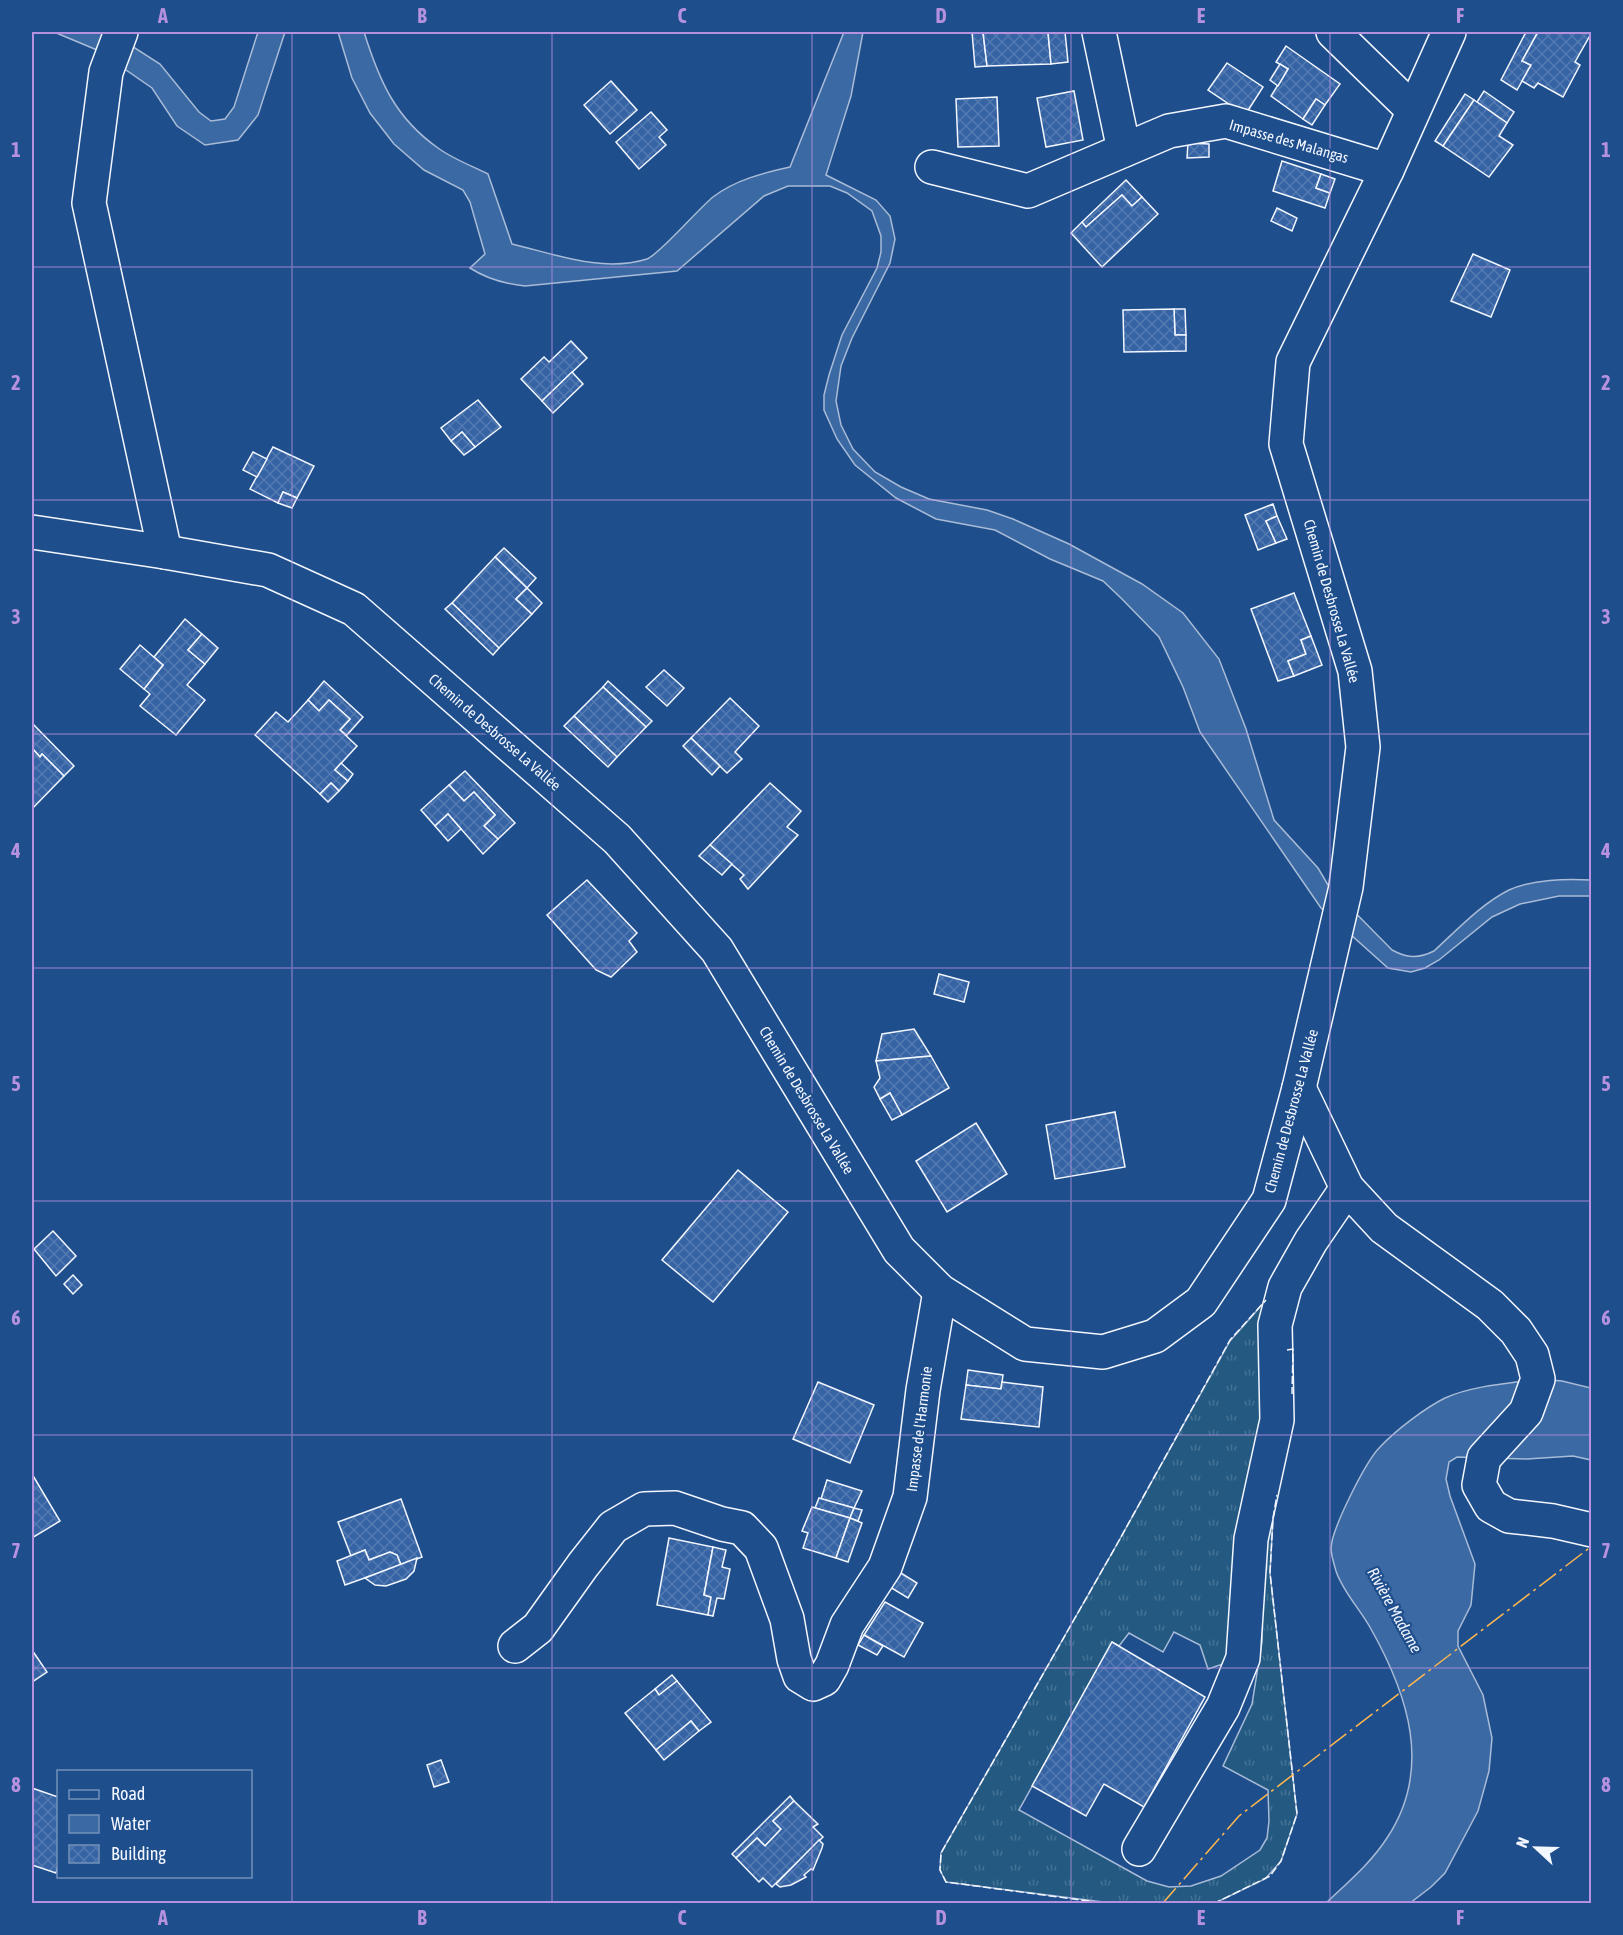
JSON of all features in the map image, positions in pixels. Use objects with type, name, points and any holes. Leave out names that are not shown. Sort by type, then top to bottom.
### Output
[{"type":"street","points":[[122,32],[106,72],[89,203],[165,552]]},
{"type":"street","points":[[1099,32],[1124,150]]},
{"type":"street","points":[[1333,32],[1413,110]]},
{"type":"street","name":"Chemin de Desbrosse La Vallée","points":[[32,532],[268,570],[354,609],[617,838],[717,950],[899,1250],[940,1292],[1025,1344],[1103,1352],[1155,1336],[1201,1302],[1269,1200],[1299,1088],[1346,887],[1363,747],[1355,671],[1286,444],[1293,362],[1387,170],[1449,32]]},
{"type":"street","name":"Impasse des Malangas","points":[[932,167],[1028,191],[1169,131],[1226,121],[1387,170]]},
{"type":"street","points":[[1299,1088],[1347,1188],[1384,1228],[1490,1305],[1516,1331],[1532,1355],[1538,1379],[1526,1412],[1484,1458],[1479,1485],[1491,1506],[1509,1516],[1553,1521],[1592,1530]]},
{"type":"street","points":[[1139,1849],[1223,1707],[1243,1658],[1251,1539],[1277,1420],[1275,1325],[1285,1287],[1311,1241],[1347,1188]]},
{"type":"street","name":"Impasse de l'Harmonie","points":[[515,1646],[537,1628],[613,1527],[645,1509],[675,1508],[722,1524],[742,1528],[761,1548],[788,1620],[794,1659],[800,1676],[813,1684],[824,1679],[832,1665],[847,1624],[885,1567],[910,1497],[922,1390],[940,1292]]},
{"type":"green space","points":[[1267,1299],[1269,1390],[1226,1663],[1208,1669],[1200,1645],[1174,1632],[1163,1652],[1129,1633],[1119,1646],[1112,1642],[1019,1810],[1147,1881],[1169,1887],[1191,1886],[1221,1876],[1260,1850],[1267,1838],[1268,1790],[1223,1766],[1252,1704],[1262,1642],[1261,1559],[1281,1472],[1273,1518],[1270,1573],[1297,1814],[1281,1861],[1265,1879],[1213,1904],[1111,1903],[946,1882],[940,1870],[941,1853],[1230,1341]]},
{"type":"water","points":[[54,32],[110,32],[160,64],[199,112],[211,121],[225,119],[234,107],[258,32],[285,32],[258,115],[238,140],[205,145],[177,126],[152,88],[97,50]]},
{"type":"water","points":[[338,32],[364,32],[390,97],[410,124],[444,152],[488,174],[512,244],[562,257],[613,264],[630,263],[653,256],[713,197],[722,191],[750,178],[790,167],[844,32],[863,32],[851,96],[826,175],[876,200],[890,216],[895,239],[890,263],[852,338],[841,366],[836,401],[841,425],[853,449],[875,472],[901,487],[929,499],[987,510],[1069,544],[1142,584],[1183,613],[1219,659],[1246,729],[1274,820],[1318,868],[1328,885],[1392,950],[1413,957],[1434,951],[1489,902],[1519,886],[1550,881],[1591,880],[1591,896],[1559,896],[1520,904],[1492,917],[1439,960],[1425,968],[1411,972],[1388,968],[1321,908],[1200,732],[1183,687],[1159,637],[1121,598],[1103,581],[1050,559],[995,530],[936,519],[896,498],[855,465],[837,439],[824,410],[824,395],[842,335],[877,268],[881,252],[881,236],[872,211],[847,193],[830,186],[788,186],[764,196],[677,271],[525,286],[497,280],[470,268],[485,254],[470,202],[463,190],[424,170],[394,144],[370,113],[352,78]]},
{"type":"water","name":"Rivière Madame","points":[[1538,1379],[1562,1381],[1591,1388],[1591,1460],[1573,1456],[1527,1459],[1457,1457],[1449,1462],[1446,1479],[1475,1564],[1471,1605],[1458,1631],[1458,1646],[1483,1695],[1492,1738],[1489,1771],[1478,1811],[1445,1873],[1410,1903],[1325,1904],[1366,1864],[1387,1838],[1401,1812],[1409,1786],[1412,1759],[1410,1732],[1396,1680],[1371,1629],[1336,1571],[1331,1548],[1337,1526],[1351,1495],[1374,1455],[1387,1440],[1411,1420],[1437,1402],[1455,1394]]},
{"type":"building","points":[[972,32],[983,32],[987,66],[975,67]]},
{"type":"building","points":[[983,32],[1048,32],[1051,64],[987,66]]},
{"type":"building","points":[[1048,32],[1065,32],[1068,62],[1051,64]]},
{"type":"building","points":[[1526,32],[1538,32],[1522,61],[1531,65],[1517,90],[1501,80]]},
{"type":"building","points":[[1538,32],[1592,32],[1575,62],[1580,65],[1563,97],[1538,83],[1534,88],[1522,81],[1531,65],[1522,61]]},
{"type":"building","points":[[1286,46],[1340,84],[1325,105],[1316,99],[1303,119],[1271,96],[1288,69],[1276,62]]},
{"type":"building","points":[[1227,63],[1263,87],[1247,112],[1235,108],[1208,90]]},
{"type":"building","points":[[1280,64],[1288,69],[1278,86],[1270,80]]},
{"type":"building","points":[[611,81],[637,110],[610,134],[584,105]]},
{"type":"building","points":[[1074,91],[1083,140],[1046,147],[1037,98]]},
{"type":"building","points":[[1484,91],[1514,112],[1507,123],[1477,102]]},
{"type":"building","points":[[1465,94],[1474,100],[1443,146],[1435,141]]},
{"type":"building","points":[[997,97],[999,146],[958,147],[956,99]]},
{"type":"building","points":[[1316,99],[1325,105],[1312,125],[1303,119]]},
{"type":"building","points":[[1474,100],[1507,123],[1499,136],[1513,145],[1489,177],[1443,146]]},
{"type":"building","points":[[651,112],[667,130],[659,137],[666,145],[639,169],[616,142]]},
{"type":"building","points":[[1188,143],[1209,144],[1209,157],[1187,158]]},
{"type":"building","points":[[1282,161],[1321,174],[1316,188],[1330,193],[1325,208],[1273,191]]},
{"type":"building","points":[[1321,174],[1335,179],[1330,193],[1316,188]]},
{"type":"building","points":[[1126,180],[1142,197],[1132,206],[1122,195],[1086,227],[1082,222]]},
{"type":"building","points":[[1122,195],[1132,206],[1142,197],[1158,214],[1102,267],[1071,233],[1082,222],[1086,227]]},
{"type":"building","points":[[1277,208],[1297,218],[1292,231],[1271,221]]},
{"type":"building","points":[[1473,254],[1510,270],[1491,317],[1451,301]]},
{"type":"building","points":[[1174,309],[1185,309],[1186,335],[1175,335]]},
{"type":"building","points":[[1174,309],[1175,335],[1186,335],[1186,351],[1124,352],[1123,310]]},
{"type":"building","points":[[571,341],[587,358],[542,401],[521,379],[544,357],[549,362]]},
{"type":"building","points":[[572,372],[583,384],[553,413],[542,401]]},
{"type":"building","points":[[478,400],[501,427],[475,447],[462,432],[451,441],[441,428]]},
{"type":"building","points":[[462,432],[475,447],[464,455],[451,441]]},
{"type":"building","points":[[273,447],[314,466],[297,498],[283,492],[278,503],[250,489]]},
{"type":"building","points":[[253,452],[267,459],[257,477],[243,470]]},
{"type":"building","points":[[283,492],[297,498],[292,508],[278,503]]},
{"type":"building","points":[[1273,504],[1277,516],[1266,521],[1276,543],[1258,550],[1245,515]]},
{"type":"building","points":[[1277,516],[1287,539],[1276,543],[1266,521]]},
{"type":"building","points":[[504,548],[536,578],[527,588],[495,557]]},
{"type":"building","points":[[495,557],[527,588],[516,599],[532,614],[499,648],[452,603]]},
{"type":"building","points":[[527,588],[542,603],[532,614],[516,599]]},
{"type":"building","points":[[1294,593],[1311,636],[1301,640],[1306,654],[1288,661],[1294,676],[1278,681],[1251,609]]},
{"type":"building","points":[[452,603],[499,648],[493,655],[445,609]]},
{"type":"building","points":[[185,619],[202,634],[188,650],[205,664],[187,685],[205,700],[176,735],[140,706],[150,694],[144,689],[163,665],[154,657]]},
{"type":"building","points":[[202,634],[218,648],[205,664],[188,650]]},
{"type":"building","points":[[1311,636],[1322,665],[1294,676],[1288,661],[1306,654],[1301,640]]},
{"type":"building","points":[[140,645],[163,665],[144,689],[120,669]]},
{"type":"building","points":[[664,670],[684,688],[667,706],[646,687]]},
{"type":"building","points":[[324,681],[363,717],[347,735],[340,730],[350,719],[329,700],[319,711],[308,700]]},
{"type":"building","points":[[608,681],[652,721],[646,727],[603,687]]},
{"type":"building","points":[[603,687],[646,727],[617,757],[574,716]]},
{"type":"building","points":[[730,698],[759,726],[735,752],[742,759],[727,773],[691,738]]},
{"type":"building","points":[[308,700],[319,711],[329,700],[350,719],[340,730],[357,746],[335,770],[348,781],[339,791],[331,783],[320,794],[255,735],[276,712],[288,722]]},
{"type":"building","points":[[574,716],[617,757],[608,767],[564,726]]},
{"type":"building","points":[[32,723],[74,766],[64,776],[42,754],[40,757],[32,748]]},
{"type":"building","points":[[691,738],[720,766],[712,775],[683,746]]},
{"type":"building","points":[[32,748],[40,757],[42,754],[64,776],[32,809]]},
{"type":"building","points":[[341,763],[353,774],[348,781],[335,770]]},
{"type":"building","points":[[465,771],[515,823],[498,839],[484,826],[495,815],[474,792],[464,801],[449,785]]},
{"type":"building","points":[[331,783],[339,791],[328,802],[320,794]]},
{"type":"building","points":[[770,783],[801,811],[787,827],[798,835],[748,889],[740,879],[744,875],[710,845]]},
{"type":"building","points":[[449,785],[464,801],[474,792],[495,815],[484,826],[498,839],[483,854],[448,814],[435,826],[421,810]]},
{"type":"building","points":[[448,814],[461,829],[448,841],[435,826]]},
{"type":"building","points":[[710,845],[732,864],[722,875],[699,856]]},
{"type":"building","points":[[587,880],[637,933],[629,941],[637,952],[611,977],[596,970],[547,915]]},
{"type":"building","points":[[939,974],[969,982],[964,1002],[934,994]]},
{"type":"building","points":[[914,1029],[931,1056],[876,1061],[882,1034]]},
{"type":"building","points":[[931,1056],[949,1088],[902,1115],[890,1093],[880,1099],[874,1087],[880,1078],[876,1061]]},
{"type":"building","points":[[890,1093],[902,1115],[892,1120],[880,1099]]},
{"type":"building","points":[[1115,1112],[1125,1167],[1055,1179],[1046,1125]]},
{"type":"building","points":[[976,1123],[1007,1174],[947,1212],[916,1161]]},
{"type":"building","points":[[738,1170],[788,1212],[713,1302],[662,1260]]},
{"type":"building","points":[[53,1231],[76,1256],[56,1276],[34,1249]]},
{"type":"building","points":[[73,1275],[82,1285],[73,1294],[64,1284]]},
{"type":"building","points":[[968,1370],[1003,1375],[1001,1389],[966,1385]]},
{"type":"building","points":[[818,1382],[874,1405],[850,1463],[793,1439]]},
{"type":"building","points":[[1002,1382],[1043,1387],[1039,1427],[961,1419],[966,1385],[1001,1389]]},
{"type":"building","points":[[32,1474],[60,1521],[32,1538]]},
{"type":"building","points":[[827,1480],[862,1491],[854,1508],[821,1499]]},
{"type":"building","points":[[819,1498],[854,1508],[850,1518],[815,1508]]},
{"type":"building","points":[[401,1499],[422,1557],[401,1565],[397,1555],[390,1552],[369,1560],[365,1550],[351,1556],[338,1522]]},
{"type":"building","points":[[812,1507],[850,1518],[836,1558],[803,1548],[808,1533],[802,1531]]},
{"type":"building","points":[[854,1508],[862,1510],[858,1521],[850,1518]]},
{"type":"building","points":[[850,1518],[862,1523],[848,1562],[836,1558]]},
{"type":"building","points":[[669,1538],[713,1547],[704,1595],[711,1597],[708,1615],[657,1605]]},
{"type":"building","points":[[713,1547],[726,1550],[722,1567],[730,1569],[724,1599],[717,1598],[713,1616],[708,1615],[711,1597],[704,1595]]},
{"type":"building","points":[[365,1550],[369,1560],[390,1552],[397,1555],[401,1565],[345,1585],[337,1561]]},
{"type":"building","points":[[417,1558],[414,1571],[406,1579],[386,1586],[375,1585],[365,1578]]},
{"type":"building","points":[[888,1565],[917,1583],[908,1598],[880,1581]]},
{"type":"building","points":[[885,1602],[923,1623],[904,1657],[864,1635]]},
{"type":"building","points":[[864,1635],[883,1646],[877,1655],[858,1645]]},
{"type":"building","points":[[1112,1642],[1205,1697],[1144,1807],[1104,1784],[1086,1816],[1032,1786]]},
{"type":"building","points":[[32,1650],[47,1672],[32,1682]]},
{"type":"building","points":[[672,1675],[677,1681],[659,1695],[655,1689]]},
{"type":"building","points":[[677,1681],[711,1722],[699,1731],[691,1721],[656,1750],[625,1713],[655,1689],[659,1695]]},
{"type":"building","points":[[691,1721],[699,1731],[664,1760],[656,1750]]},
{"type":"building","points":[[441,1760],[449,1782],[434,1787],[427,1765]]},
{"type":"building","points":[[32,1788],[57,1797],[57,1870],[56,1873],[32,1865]]},
{"type":"building","points":[[790,1796],[794,1801],[773,1821],[781,1829],[765,1846],[757,1838],[736,1858],[732,1854]]},
{"type":"building","points":[[794,1801],[818,1824],[813,1827],[823,1837],[772,1887],[763,1878],[759,1882],[736,1858],[757,1838],[765,1846],[781,1829],[773,1821]]},
{"type":"building","points":[[819,1840],[823,1844],[813,1870],[811,1869],[804,1875],[806,1877],[791,1885],[780,1887],[776,1884]]},
{"type":"fence","points":[[1111,1904],[946,1882],[940,1870],[941,1853],[1230,1340],[1266,1300]]},
{"type":"fence","points":[[1287,1350],[1293,1349],[1292,1394]]},
{"type":"fence","points":[[1213,1904],[1270,1876],[1281,1861],[1297,1814],[1270,1573],[1273,1518],[1277,1495]]},
{"type":"power","points":[[1162,1904],[1239,1816],[1592,1546]]}]
